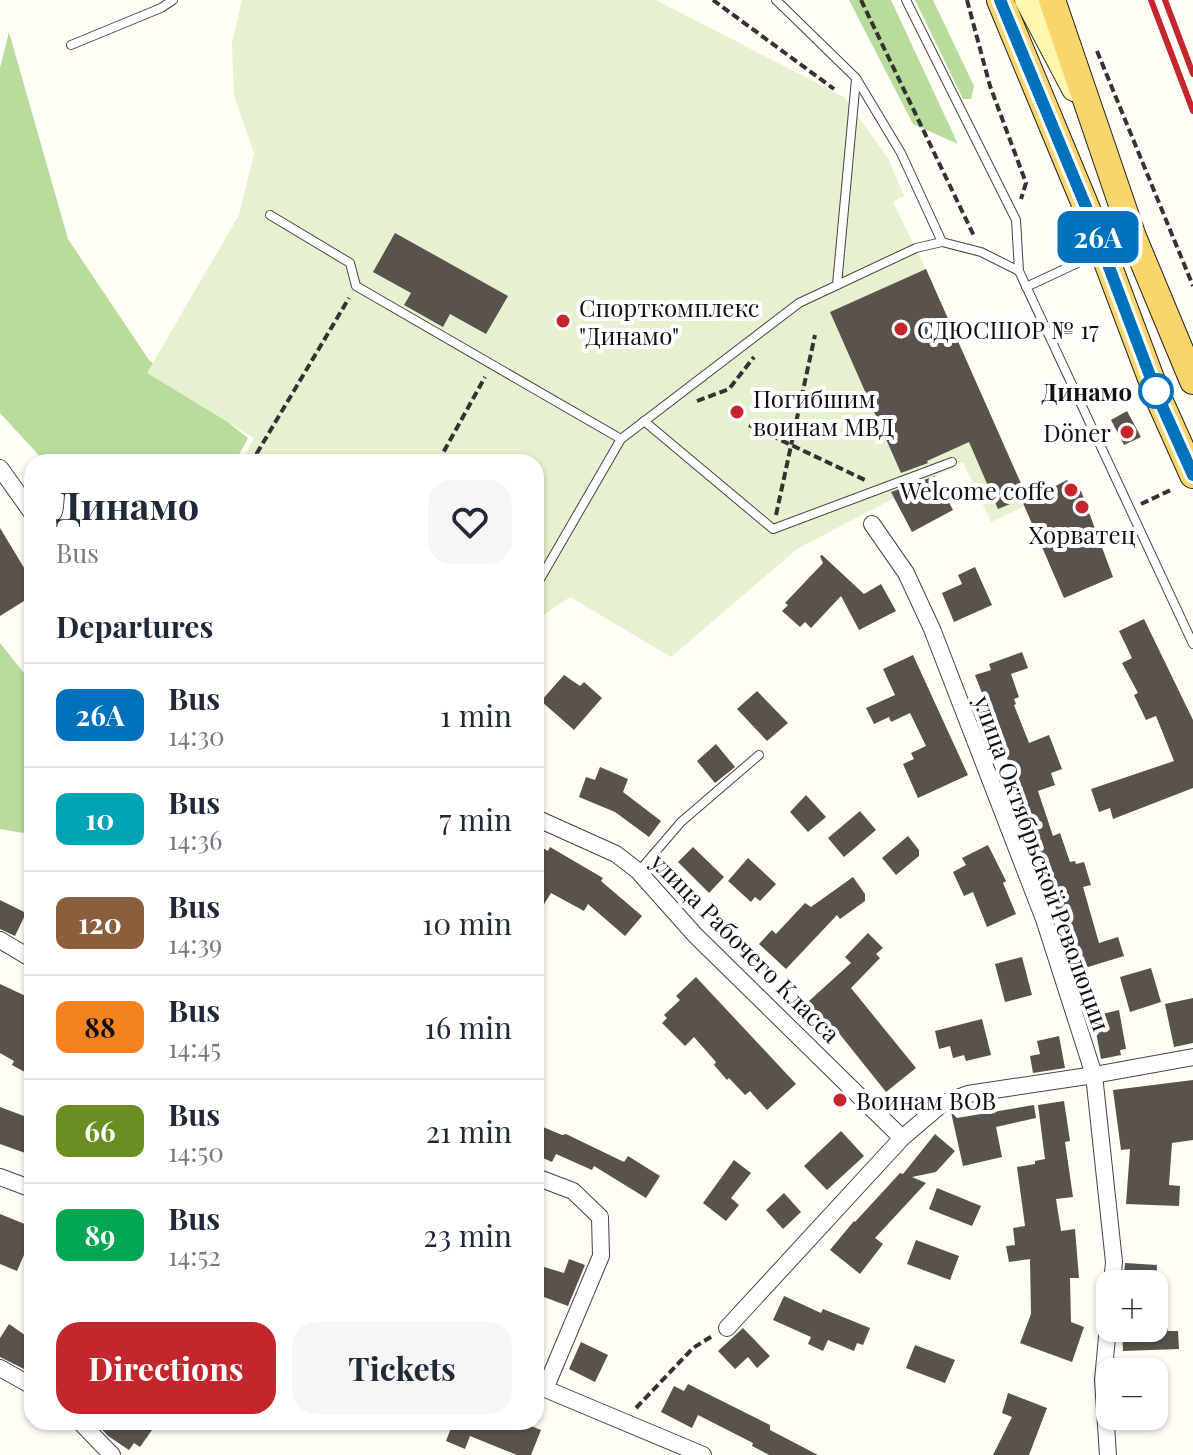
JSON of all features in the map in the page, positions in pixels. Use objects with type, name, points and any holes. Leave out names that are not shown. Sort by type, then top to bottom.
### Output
[{"type":"main road","points":[[1000,0],[1104,251],[1158,397],[1183,482]]},
{"type":"main road","points":[[1027,0],[1097,133]]},
{"type":"main road","points":[[1052,0],[1133,237],[1193,381]]},
{"type":"main road","points":[[1104,251],[1133,237]]},
{"type":"street","points":[[0,468],[24,502]]},
{"type":"street","name":"улица Октябрьской Революции","points":[[872,524],[906,573],[932,629],[1044,919],[1094,1075],[1113,1270]]},
{"type":"street","name":"улица Рабочего Класса","points":[[544,822],[616,854],[638,871],[695,935],[902,1138]]},
{"type":"street","points":[[0,940],[24,954]]},
{"type":"street","points":[[727,1328],[902,1138],[942,1104],[968,1094],[1193,1057]]},
{"type":"street","points":[[0,1177],[24,1186]]},
{"type":"street","points":[[544,1180],[573,1191],[600,1217],[601,1256],[544,1378]]},
{"type":"street","points":[[1107,1342],[1103,1380],[1108,1455]]},
{"type":"street","points":[[0,1368],[24,1382]]},
{"type":"street","points":[[544,1389],[703,1455]]},
{"type":"street","points":[[88,1430],[112,1455]]},
{"type":"lane","points":[[71,45],[161,8],[173,0]]},
{"type":"lane","points":[[776,0],[856,78],[901,153],[942,242]]},
{"type":"lane","points":[[906,0],[1016,220],[1019,271],[1193,644]]},
{"type":"lane","points":[[837,285],[856,78]]},
{"type":"lane","points":[[270,215],[350,263],[356,286],[621,439]]},
{"type":"lane","points":[[544,572],[621,439],[799,303],[916,248],[942,242],[981,252],[1019,271]]},
{"type":"lane","points":[[1026,287],[1104,251]]},
{"type":"lane","points":[[644,421],[773,529],[952,462]]},
{"type":"lane","points":[[638,871],[681,822],[759,755]]},
{"type":"path","points":[[713,0],[834,89]]},
{"type":"path","points":[[861,0],[981,252]]},
{"type":"path","points":[[967,0],[990,86],[1026,183],[1016,220]]},
{"type":"path","points":[[1092,40],[1193,286]]},
{"type":"path","points":[[257,453],[348,300]]},
{"type":"path","points":[[773,529],[815,335]]},
{"type":"path","points":[[442,454],[484,379]]},
{"type":"path","points":[[749,425],[882,488]]},
{"type":"path","points":[[1131,509],[1183,482]]},
{"type":"path","points":[[624,1422],[693,1348],[727,1328]]},
{"type":"green space","name":"Спорткомплекс \"Динамо\"","points":[[242,0],[656,0],[844,97],[888,158],[904,196],[893,202],[926,269],[1029,504],[991,522],[963,462],[797,549],[671,657],[570,597],[544,615],[544,454],[245,454],[254,438],[147,373],[239,215],[254,153],[234,96],[232,43]]},
{"type":"green space","points":[[849,0],[891,0],[958,144],[913,124]]},
{"type":"green space","points":[[915,0],[933,0],[974,86],[971,99],[963,99]]},
{"type":"green space","points":[[9,32],[68,239],[149,360],[248,438],[239,454],[38,454],[0,413],[0,68]]},
{"type":"green space","points":[[0,643],[24,673],[24,832],[0,829]]},
{"type":"building","points":[[395,233],[508,296],[486,334],[450,314],[443,327],[404,305],[411,293],[373,272]]},
{"type":"building","name":"Динамо","points":[[926,269],[1027,497],[998,509],[969,442],[901,473],[830,312]]},
{"type":"building","points":[[1127,411],[1141,437],[1124,445],[1111,420]]},
{"type":"building","points":[[935,476],[953,510],[912,532],[891,492]]},
{"type":"building","points":[[1067,480],[1081,491],[1113,577],[1064,598],[1023,503]]},
{"type":"building","points":[[0,528],[24,568],[24,601],[0,616]]},
{"type":"building","points":[[822,555],[864,594],[881,584],[896,611],[859,630],[841,596],[811,628],[805,622],[800,627],[782,611],[788,605],[785,603],[823,563]]},
{"type":"building","points":[[975,567],[992,605],[954,622],[942,593],[962,584],[958,575]]},
{"type":"building","points":[[1144,619],[1193,720],[1193,788],[1113,819],[1110,808],[1099,812],[1091,789],[1174,761],[1156,716],[1146,720],[1134,695],[1138,693],[1122,663],[1132,658],[1119,631]]},
{"type":"building","points":[[1022,652],[1028,668],[1011,674],[1019,697],[1014,699],[1014,705],[1029,743],[1049,735],[1062,769],[1051,773],[1055,785],[1038,791],[1053,836],[1060,833],[1070,862],[1084,862],[1091,885],[1083,887],[1099,943],[1118,937],[1124,956],[1075,971],[1022,797],[975,675],[991,670],[989,664]]},
{"type":"building","points":[[913,655],[968,775],[918,798],[903,764],[914,759],[911,753],[926,746],[910,713],[891,722],[889,717],[874,724],[866,708],[895,695],[883,669]]},
{"type":"building","points":[[564,675],[580,686],[584,682],[602,698],[574,730],[544,704],[544,698]]},
{"type":"building","points":[[757,691],[788,723],[767,741],[737,709]]},
{"type":"building","points":[[716,744],[735,767],[715,783],[697,761]]},
{"type":"building","points":[[600,767],[628,779],[623,792],[661,821],[649,837],[615,812],[579,797],[586,777],[595,780]]},
{"type":"building","points":[[806,795],[826,817],[808,832],[790,812]]},
{"type":"building","points":[[860,811],[876,830],[844,857],[828,838]]},
{"type":"building","points":[[908,836],[919,850],[919,856],[896,875],[882,858]]},
{"type":"building","points":[[988,845],[1006,881],[1003,883],[1016,914],[987,927],[973,892],[964,896],[953,872],[966,865],[962,858]]},
{"type":"building","points":[[550,847],[603,878],[601,881],[642,916],[625,936],[588,904],[584,911],[551,893],[544,904],[544,849],[548,851]]},
{"type":"building","points":[[693,847],[724,877],[709,893],[678,862]]},
{"type":"building","points":[[748,858],[776,884],[760,901],[755,897],[751,902],[728,881]]},
{"type":"building","points":[[853,877],[865,894],[865,901],[840,919],[837,915],[786,969],[759,944],[772,930],[776,934],[805,903],[811,907]]},
{"type":"building","points":[[0,900],[24,912],[15,936],[0,929]]},
{"type":"building","points":[[868,933],[883,948],[876,954],[880,958],[851,988],[916,1068],[886,1092],[838,1032],[827,1041],[799,1010],[851,963],[845,957]]},
{"type":"building","points":[[1022,957],[1032,995],[1005,1002],[995,964]]},
{"type":"building","points":[[1151,968],[1161,1002],[1130,1012],[1120,977]]},
{"type":"building","points":[[696,977],[796,1084],[767,1110],[750,1091],[745,1095],[729,1078],[727,1080],[694,1037],[685,1046],[662,1023],[667,1018],[664,1015],[680,1000],[676,996]]},
{"type":"building","points":[[0,984],[24,995],[24,1072],[0,1053]]},
{"type":"building","points":[[1193,998],[1193,1043],[1174,1047],[1165,1004]]},
{"type":"building","points":[[1119,1010],[1126,1049],[1120,1050],[1121,1055],[1101,1059],[1093,1016]]},
{"type":"building","points":[[982,1019],[991,1055],[966,1061],[964,1055],[953,1058],[950,1046],[939,1049],[935,1031]]},
{"type":"building","points":[[1059,1036],[1065,1068],[1033,1073],[1030,1056],[1040,1054],[1037,1041]]},
{"type":"building","points":[[1193,1080],[1193,1140],[1172,1143],[1169,1185],[1180,1186],[1179,1206],[1126,1204],[1130,1149],[1121,1150],[1113,1090]]},
{"type":"building","points":[[1064,1101],[1070,1141],[1065,1142],[1073,1197],[1056,1199],[1061,1231],[1075,1229],[1079,1278],[1070,1278],[1071,1322],[1084,1327],[1072,1362],[1020,1343],[1031,1314],[1030,1259],[1009,1262],[1006,1246],[1015,1245],[1013,1228],[1025,1226],[1017,1167],[1045,1159],[1038,1105]]},
{"type":"building","points":[[1034,1105],[1036,1118],[996,1127],[1002,1157],[963,1166],[951,1112],[957,1118]]},
{"type":"building","points":[[0,1107],[24,1116],[24,1153],[0,1144]]},
{"type":"building","points":[[544,1127],[566,1134],[624,1162],[628,1156],[660,1176],[646,1198],[594,1166],[592,1170],[556,1154],[552,1162],[544,1158]]},
{"type":"building","points":[[841,1131],[864,1156],[827,1190],[804,1166]]},
{"type":"building","points":[[935,1134],[955,1151],[936,1172],[912,1177],[926,1183],[875,1238],[883,1244],[860,1274],[830,1250],[900,1173],[903,1174]]},
{"type":"building","points":[[734,1160],[751,1173],[731,1198],[739,1205],[726,1221],[703,1203]]},
{"type":"building","points":[[937,1188],[981,1206],[972,1226],[929,1209]]},
{"type":"building","points":[[784,1193],[801,1212],[783,1229],[766,1210]]},
{"type":"building","points":[[0,1214],[24,1224],[24,1255],[17,1271],[0,1264]]},
{"type":"building","points":[[916,1240],[959,1256],[950,1280],[907,1264]]},
{"type":"building","points":[[569,1259],[585,1265],[568,1306],[544,1297],[544,1267],[564,1273]]},
{"type":"building","points":[[1125,1263],[1157,1265],[1157,1270],[1124,1270]]},
{"type":"building","points":[[784,1296],[821,1313],[823,1309],[870,1328],[863,1345],[857,1343],[854,1351],[828,1340],[823,1351],[808,1344],[811,1337],[773,1320]]},
{"type":"building","points":[[9,1324],[24,1334],[24,1369],[0,1357],[0,1338]]},
{"type":"building","points":[[743,1328],[770,1356],[757,1368],[748,1357],[735,1369],[718,1351]]},
{"type":"building","points":[[1168,1331],[1178,1331],[1179,1349],[1123,1351],[1123,1342],[1168,1342]]},
{"type":"building","points":[[581,1342],[608,1355],[595,1382],[569,1369]]},
{"type":"building","points":[[915,1345],[955,1360],[945,1383],[906,1368]]},
{"type":"building","points":[[688,1384],[770,1425],[770,1430],[818,1455],[769,1455],[752,1446],[753,1443],[698,1415],[692,1428],[661,1412],[674,1386],[684,1391]]},
{"type":"building","points":[[1008,1393],[1047,1408],[1029,1455],[993,1455],[1012,1417],[1002,1413]]},
{"type":"building","points":[[102,1430],[152,1430],[140,1447],[134,1443],[129,1450]]},
{"type":"building","points":[[450,1430],[541,1430],[531,1455],[517,1455],[470,1436],[465,1449],[446,1441]]},
{"type":"railway","points":[[1151,0],[1193,111]]},
{"type":"railway","points":[[1165,0],[1193,74]]},
{"type":"bus line","name":"26А","points":[[1000,0],[1089,214],[1158,397],[1193,475]]},
{"type":"place","name":"Спорткомплекс \"Динамо\"","points":[[563,321]]},
{"type":"place","name":"СДЮСШОР № 17","points":[[901,329]]},
{"type":"place","name":"Динамо","points":[[1156,391]]},
{"type":"place","name":"Погибшим воинам МВД","points":[[737,412]]},
{"type":"place","name":"Döner","points":[[1127,432]]},
{"type":"place","name":"Welcome coffe","points":[[1071,490]]},
{"type":"place","name":"Хорватец","points":[[1082,507]]},
{"type":"place","name":"Воинам ВОВ","points":[[840,1100]]}]
